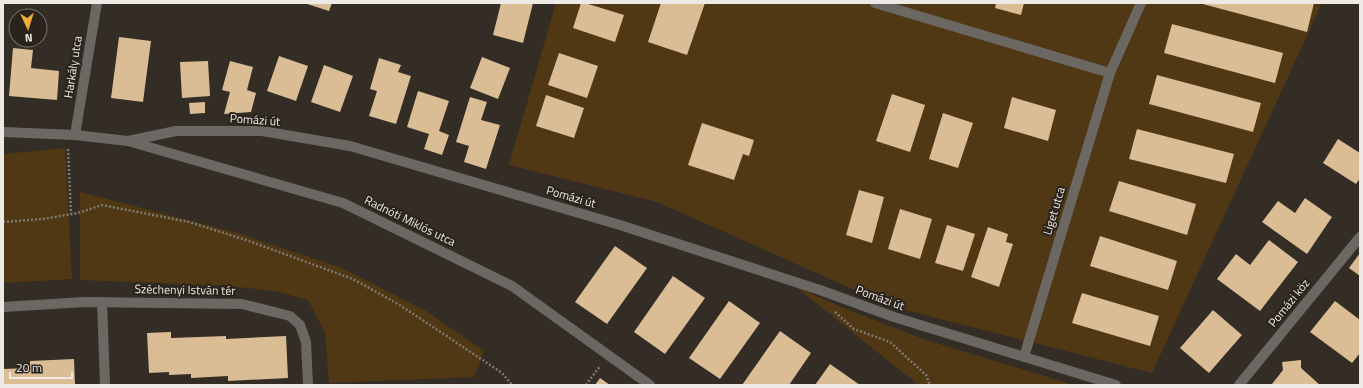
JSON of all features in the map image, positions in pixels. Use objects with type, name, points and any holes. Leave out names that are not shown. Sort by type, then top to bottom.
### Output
[{"type":"street","name":"Harkály utca","points":[[75,135],[96,3]]},
{"type":"street","points":[[875,3],[1110,72]]},
{"type":"street","name":"Liget utca","points":[[1024,357],[1110,72],[1141,3]]},
{"type":"street","name":"Pomázi út","points":[[3,132],[75,135],[128,141],[176,131],[262,131],[350,146],[620,225],[820,290],[894,317],[1116,385]]},
{"type":"street","name":"Radnóti Miklós utca","points":[[128,141],[343,202],[512,286],[650,385]]},
{"type":"street","name":"Pomázi köz","points":[[1239,385],[1360,237]]},
{"type":"street","name":"Széchenyi István tér","points":[[3,307],[75,302],[242,304],[290,316],[300,325],[306,342],[308,385]]},
{"type":"street","points":[[102,302],[105,385]]},
{"type":"path","points":[[68,146],[71,214]]},
{"type":"path","points":[[3,222],[43,219],[78,214],[102,205],[189,222],[268,247],[353,278],[398,304],[502,373],[512,385]]},
{"type":"path","points":[[820,290],[836,315],[854,329],[890,342],[926,375],[930,385]]},
{"type":"path","points":[[586,385],[609,355]]},
{"type":"shaded area","points":[[556,3],[1322,3],[1152,373],[893,307],[657,202],[509,165]]},
{"type":"shaded area","points":[[65,148],[72,279],[3,283],[3,154]]},
{"type":"shaded area","points":[[80,192],[234,232],[342,268],[426,311],[484,351],[474,377],[329,383],[325,332],[308,300],[275,291],[230,286],[80,280]]},
{"type":"shaded area","points":[[796,287],[846,309],[926,340],[1074,385],[914,385],[916,383]]},
{"type":"building","points":[[304,3],[332,3],[329,11]]},
{"type":"building","points":[[501,3],[533,3],[523,43],[493,35]]},
{"type":"building","points":[[581,3],[624,15],[615,42],[573,28]]},
{"type":"building","points":[[661,3],[705,3],[687,55],[648,42]]},
{"type":"building","points":[[996,3],[1024,3],[1021,15],[995,8]]},
{"type":"building","points":[[1199,3],[1314,3],[1307,32]]},
{"type":"building","points":[[1172,24],[1283,53],[1275,83],[1164,53]]},
{"type":"building","points":[[119,37],[151,41],[143,102],[111,98]]},
{"type":"building","points":[[13,48],[33,50],[31,68],[59,71],[57,100],[9,96]]},
{"type":"building","points":[[559,53],[598,66],[587,98],[548,85]]},
{"type":"building","points":[[279,56],[308,66],[296,101],[267,91]]},
{"type":"building","points":[[482,57],[510,68],[498,99],[470,88]]},
{"type":"building","points":[[379,58],[401,65],[398,72],[411,76],[396,124],[369,116],[377,91],[370,89]]},
{"type":"building","points":[[208,61],[210,96],[182,98],[180,62]]},
{"type":"building","points":[[230,61],[253,67],[247,90],[256,93],[251,112],[224,114],[230,92],[222,90]]},
{"type":"building","points":[[324,65],[353,76],[340,112],[311,102]]},
{"type":"building","points":[[1157,75],[1261,103],[1253,132],[1149,104]]},
{"type":"building","points":[[418,91],[449,101],[439,131],[449,135],[442,155],[424,149],[429,134],[407,127]]},
{"type":"building","points":[[892,94],[925,105],[910,152],[876,141]]},
{"type":"building","points":[[546,95],[584,108],[574,138],[536,126]]},
{"type":"building","points":[[470,97],[487,102],[481,120],[500,125],[486,169],[464,162],[469,146],[456,142]]},
{"type":"building","points":[[1012,97],[1056,110],[1048,141],[1004,128]]},
{"type":"building","points":[[205,102],[205,113],[190,114],[189,103]]},
{"type":"building","points":[[943,113],[973,123],[958,168],[929,159]]},
{"type":"building","points":[[702,123],[754,140],[749,156],[743,154],[734,180],[688,165]]},
{"type":"building","points":[[1137,129],[1234,154],[1226,183],[1129,159]]},
{"type":"building","points":[[1338,139],[1360,153],[1360,178],[1356,184],[1323,163]]},
{"type":"building","points":[[1119,181],[1196,204],[1187,235],[1109,211]]},
{"type":"building","points":[[859,190],[884,197],[872,243],[846,235]]},
{"type":"building","points":[[1305,198],[1332,217],[1307,254],[1262,222],[1278,201],[1295,213]]},
{"type":"building","points":[[900,209],[932,219],[920,259],[888,249]]},
{"type":"building","points":[[947,225],[975,234],[963,271],[935,263]]},
{"type":"building","points":[[988,227],[1008,234],[1006,242],[1013,244],[999,287],[971,277]]},
{"type":"building","points":[[1100,236],[1177,261],[1168,290],[1090,266]]},
{"type":"building","points":[[1269,240],[1298,262],[1260,311],[1217,279],[1236,254],[1250,265]]},
{"type":"building","points":[[615,246],[647,268],[607,324],[575,302]]},
{"type":"building","points":[[1360,253],[1360,276],[1349,268]]},
{"type":"building","points":[[673,276],[705,298],[665,354],[634,332]]},
{"type":"building","points":[[1082,293],[1159,316],[1150,346],[1072,323]]},
{"type":"building","points":[[729,301],[760,323],[720,379],[689,358]]},
{"type":"building","points":[[1335,301],[1360,320],[1360,353],[1352,363],[1310,332]]},
{"type":"building","points":[[1213,310],[1242,335],[1209,373],[1180,348]]},
{"type":"building","points":[[780,331],[811,353],[789,385],[742,385]]},
{"type":"building","points":[[171,332],[171,338],[226,336],[226,339],[286,336],[288,378],[228,381],[228,376],[191,378],[191,374],[169,375],[169,372],[149,373],[147,333]]},
{"type":"building","points":[[74,359],[75,385],[3,385],[3,369],[30,368],[30,361]]},
{"type":"building","points":[[1301,360],[1301,368],[1320,385],[1272,384],[1283,370],[1282,362]]},
{"type":"building","points":[[830,364],[860,385],[815,385]]},
{"type":"building","points":[[600,378],[610,385],[595,385]]}]
